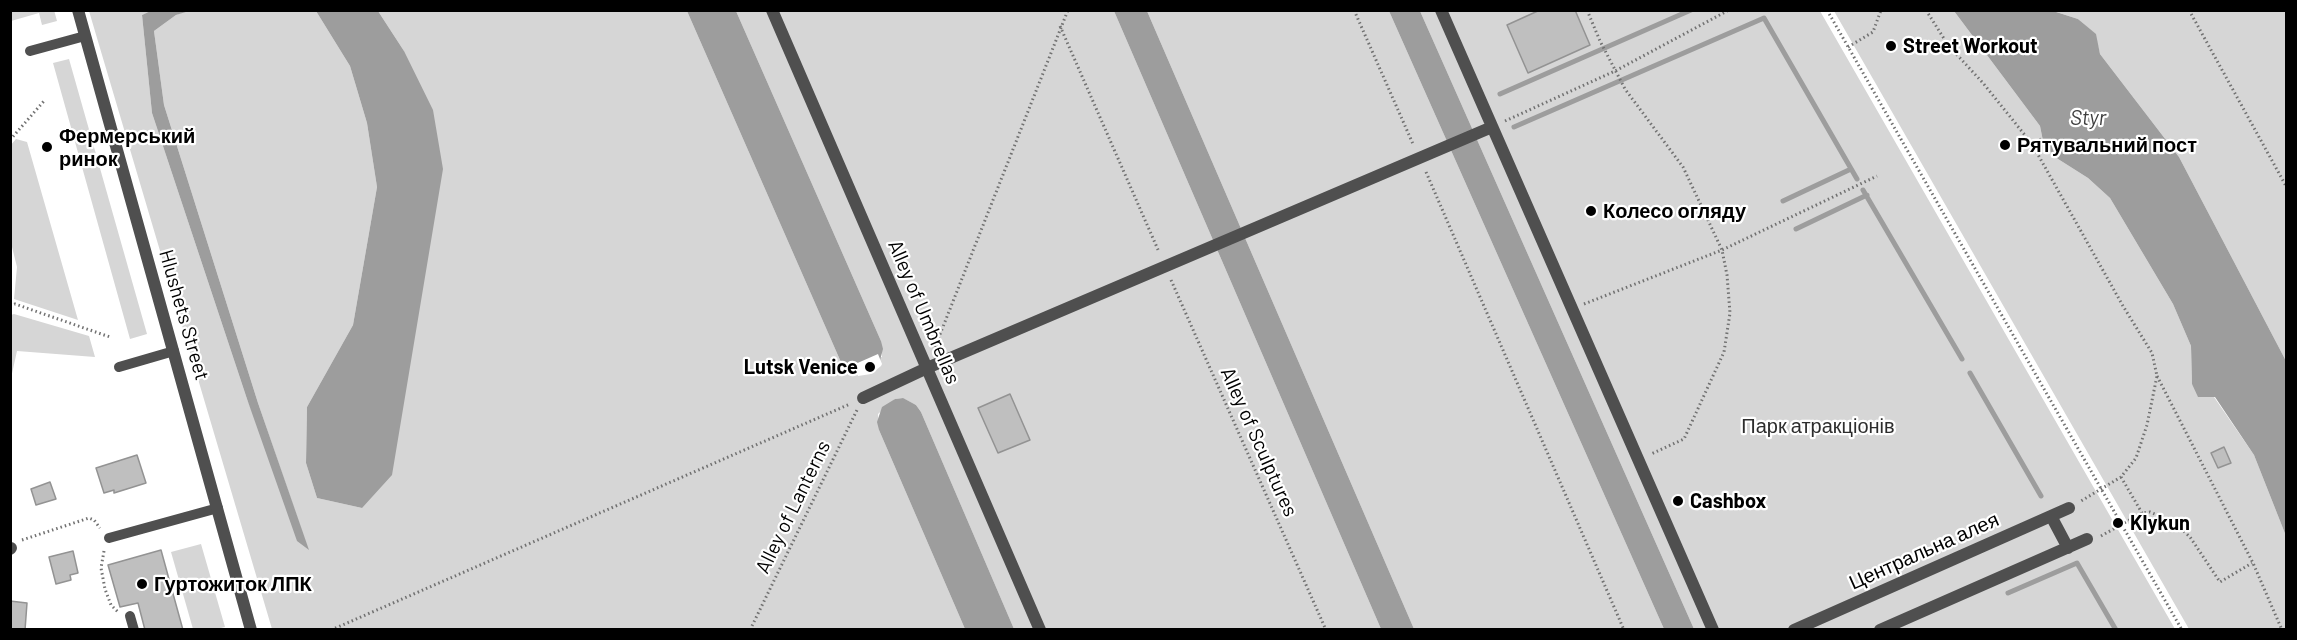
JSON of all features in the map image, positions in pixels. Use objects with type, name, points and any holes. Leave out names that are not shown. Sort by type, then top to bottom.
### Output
[{"type":"street","name":"Hlushets Street","points":[[78,10],[250,630]]},
{"type":"street","name":"Alley of Umbrellas","points":[[772,10],[1040,630]]},
{"type":"street","points":[[1441,10],[1713,630]]},
{"type":"street","points":[[863,398],[927,368],[1492,127]]},
{"type":"street","name":"Центральна алея","points":[[1794,630],[2069,508]]},
{"type":"street","points":[[2052,516],[2068,548]]},
{"type":"street","points":[[1880,630],[2087,539]]},
{"type":"lane","points":[[30,51],[85,36]]},
{"type":"lane","points":[[119,367],[174,351]]},
{"type":"lane","points":[[109,538],[218,508]]},
{"type":"lane","points":[[130,616],[134,630]]},
{"type":"path","points":[[927,368],[1068,10]]},
{"type":"path","points":[[1354,10],[1624,630]]},
{"type":"path","points":[[1587,10],[1614,71],[1625,89],[1683,167],[1722,250],[1727,275],[1730,314],[1724,352],[1684,439],[1638,460]]},
{"type":"path","points":[[1492,127],[1614,71],[1729,10]]},
{"type":"path","points":[[1827,10],[2182,630]]},
{"type":"path","points":[[1848,47],[1873,32],[1881,10]]},
{"type":"path","points":[[1926,10],[1948,45],[1983,83],[2032,144],[2152,353],[2157,376],[2253,563],[2282,630]]},
{"type":"path","points":[[2189,10],[2286,186]]},
{"type":"path","name":"Alley of Sculptures","points":[[1060,26],[1326,630]]},
{"type":"path","points":[[10,140],[44,102]]},
{"type":"path","points":[[2032,144],[2041,139]]},
{"type":"path","points":[[1572,308],[1722,250],[1877,176]]},
{"type":"path","points":[[10,306],[15,304],[110,336]]},
{"type":"path","points":[[2083,499],[2121,477],[2136,458],[2147,425],[2157,376]]},
{"type":"path","points":[[331,630],[863,398]]},
{"type":"path","name":"Alley of Lanterns","points":[[750,630],[863,398]]},
{"type":"path","points":[[2121,477],[2142,513]]},
{"type":"path","points":[[2104,536],[2142,513],[2150,512],[2174,522],[2190,537],[2220,582],[2253,563]]},
{"type":"path","points":[[11,548],[24,538],[89,518],[94,520],[109,538],[101,568],[105,589],[111,605],[118,612],[130,616]]},
{"type":"green space","points":[[54,10],[57,21],[42,25],[39,13],[11,21],[11,11]]},
{"type":"green space","points":[[189,10],[316,11],[350,66],[367,123],[377,187],[353,325],[307,407],[306,463],[317,498],[362,508],[404,51],[378,11],[687,11],[840,360],[882,357],[881,341],[736,11],[1114,11],[1381,629],[1014,629],[921,412],[916,405],[902,398],[895,399],[878,414],[879,430],[965,629],[272,629],[89,11],[153,11],[142,15],[152,113],[247,399],[308,549],[258,403],[164,105],[154,31],[176,15]]},
{"type":"green space","points":[[1147,11],[1389,11],[1664,629],[1414,629]]},
{"type":"green space","name":"Парк атракціонів","points":[[1420,11],[1820,11],[2175,629],[1694,629]]},
{"type":"green space","points":[[1834,11],[1954,11],[2040,126],[2044,146],[2058,159],[2088,178],[2110,198],[2173,304],[2191,346],[2192,384],[2214,397],[2254,455],[2286,536],[2286,629],[2189,629]]},
{"type":"green space","points":[[2053,11],[2286,11],[2286,361],[2179,157],[2100,54],[2095,34],[2078,19]]},
{"type":"green space","points":[[69,59],[147,334],[130,339],[53,63]]},
{"type":"green space","points":[[16,139],[27,142],[78,320],[14,299],[17,267],[11,243],[10,146]]},
{"type":"green space","points":[[11,315],[89,336],[95,357],[17,351],[11,378]]},
{"type":"green space","points":[[201,544],[225,627],[217,629],[193,629],[171,552]]},
{"type":"water","points":[[153,10],[189,11],[176,15],[154,31],[164,105],[258,403],[309,550],[297,541],[152,113],[142,15]]},
{"type":"water","points":[[316,11],[378,11],[404,51],[433,110],[443,169],[392,475],[362,508],[317,498],[306,463],[307,407],[353,325],[377,187],[367,123],[350,66]]},
{"type":"water","points":[[687,11],[736,11],[881,341],[883,349],[879,364],[858,373],[850,371],[840,360]]},
{"type":"water","points":[[1114,11],[1147,11],[1414,629],[1381,629]]},
{"type":"water","points":[[1389,11],[1420,11],[1694,629],[1664,629]]},
{"type":"water","name":"Styr","points":[[1954,11],[2053,11],[2078,19],[2096,34],[2100,54],[2179,157],[2286,361],[2286,536],[2254,455],[2215,397],[2198,397],[2192,384],[2191,346],[2173,304],[2110,198],[2088,178],[2058,159],[2044,146],[2040,126]]},
{"type":"water","points":[[903,398],[916,405],[921,412],[1014,629],[965,629],[879,430],[877,422],[882,407],[895,399]]},
{"type":"pier","points":[[878,354],[881,366],[871,374],[858,376],[853,365]]},
{"type":"building","points":[[1540,10],[1575,10],[1590,45],[1528,73],[1507,25]]},
{"type":"building","points":[[1010,394],[1030,440],[998,453],[978,408]]},
{"type":"building","points":[[2224,447],[2231,463],[2218,468],[2211,453]]},
{"type":"building","points":[[137,455],[146,483],[114,493],[114,490],[104,493],[96,468]]},
{"type":"building","points":[[50,482],[56,499],[36,505],[31,489]]},
{"type":"building","name":"Гуртожиток ЛПК","points":[[161,550],[183,630],[145,630],[138,603],[120,607],[108,565]]},
{"type":"building","points":[[73,551],[78,573],[70,575],[71,580],[56,584],[49,557]]},
{"type":"building","points":[[10,601],[27,603],[25,630],[10,630]]},
{"type":"waterway","points":[[1500,94],[1691,10]]},
{"type":"waterway","points":[[1514,127],[1764,18],[1857,179]]},
{"type":"waterway","points":[[1783,201],[1851,169]]},
{"type":"waterway","points":[[1863,190],[1962,359]]},
{"type":"waterway","points":[[1796,229],[1867,195]]},
{"type":"waterway","points":[[1970,373],[2041,496]]},
{"type":"waterway","points":[[2008,593],[2077,563],[2116,630]]},
{"type":"place","name":"Street Workout","points":[[1891,46]]},
{"type":"place","name":"Рятувальний пост","points":[[2005,145]]},
{"type":"place","name":"Фермерський ринок","points":[[47,147]]},
{"type":"place","name":"Колесо огляду","points":[[1591,211]]},
{"type":"place","name":"Lutsk Venice","points":[[870,367]]},
{"type":"place","name":"Cashbox","points":[[1678,501]]},
{"type":"place","name":"Klykun","points":[[2118,523]]},
{"type":"place","name":"Гуртожиток ЛПК","points":[[142,584]]}]
